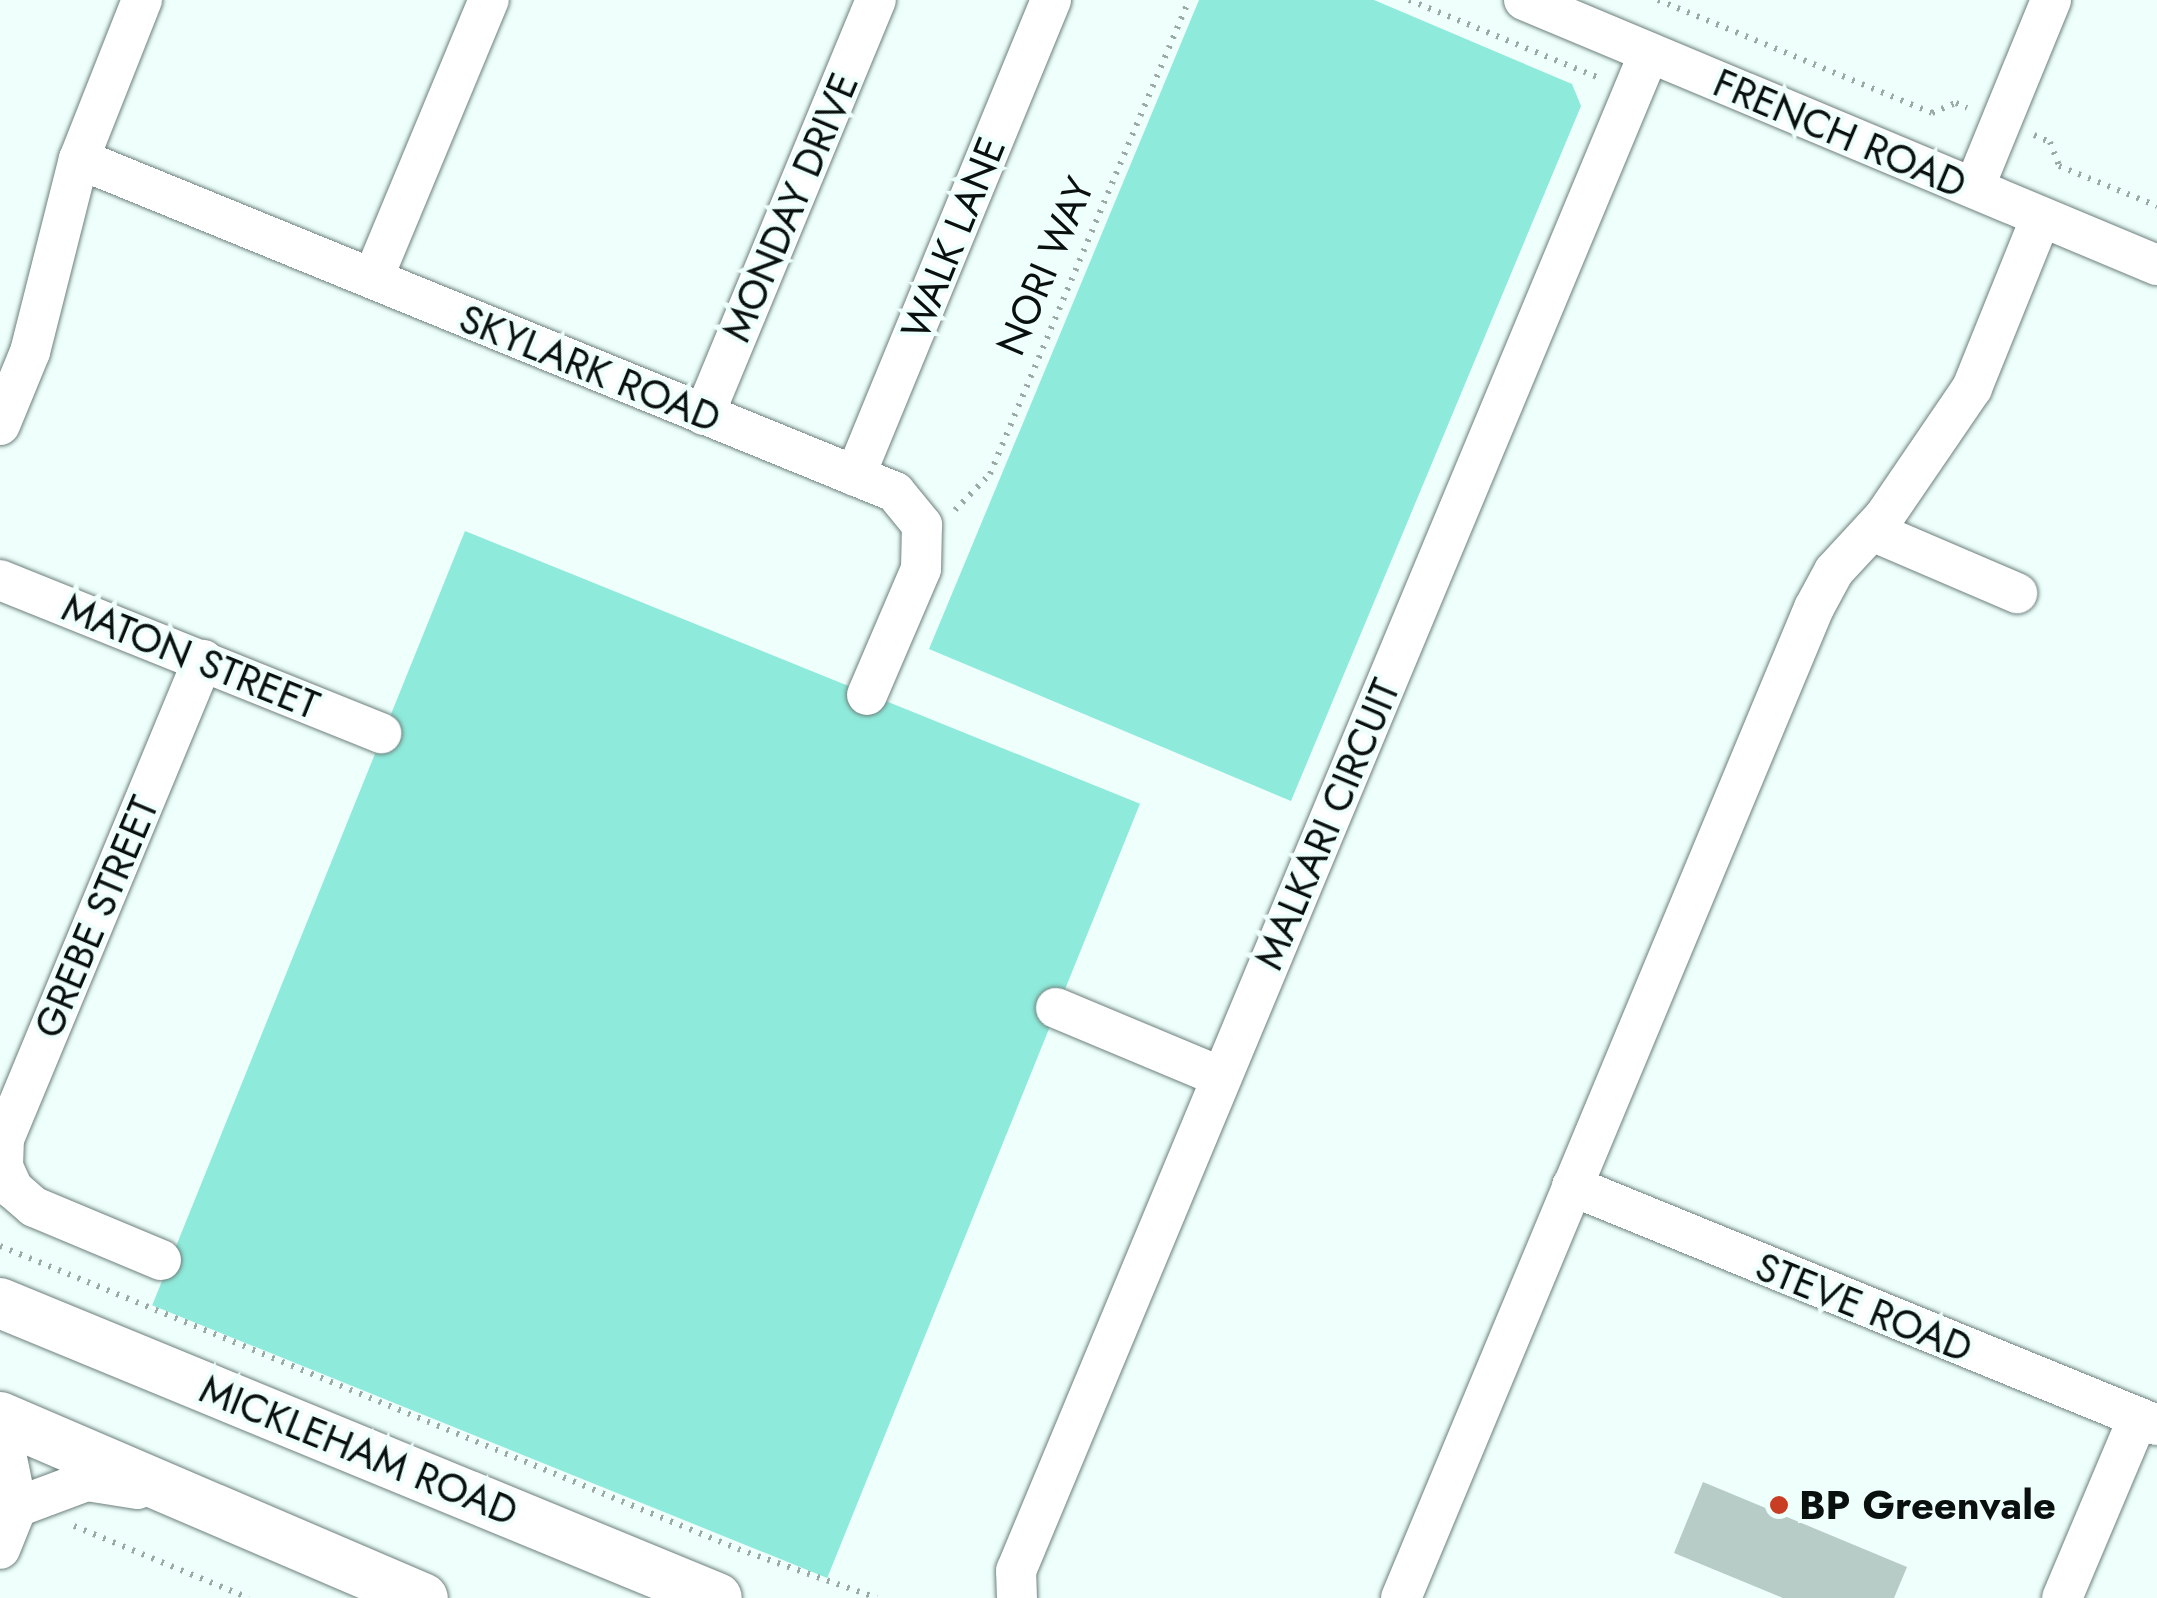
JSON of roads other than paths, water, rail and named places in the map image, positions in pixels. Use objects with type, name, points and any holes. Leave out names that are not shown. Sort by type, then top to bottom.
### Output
[{"type":"main road","name":"MICKLEHAM ROAD","points":[[0,1304],[717,1598]]},
{"type":"main road","points":[[0,1421],[423,1598]]},
{"type":"street","points":[[0,425],[30,352],[78,160],[142,0]]},
{"type":"street","points":[[373,278],[489,0]]},
{"type":"street","name":"MONDAY DRIVE","points":[[704,415],[876,0]]},
{"type":"street","name":"WALK LANE","points":[[855,476],[1051,0]]},
{"type":"street","points":[[1974,188],[2051,0]]},
{"type":"street","name":"FRENCH ROAD","points":[[1550,5],[1649,53],[2157,265]]},
{"type":"street","name":"MALKARI CIRCUIT","points":[[1016,1598],[1016,1571],[1649,53]]},
{"type":"street","name":"SKYLARK ROAD","points":[[78,160],[895,492],[922,525],[922,569],[867,695]]},
{"type":"street","points":[[1401,1598],[1814,608],[1834,571],[1872,531],[1972,388],[2041,218]]},
{"type":"street","points":[[1872,531],[2016,594]]},
{"type":"street","name":"MATON STREET","points":[[0,580],[381,732]]},
{"type":"street","name":"GREBE STREET","points":[[161,1260],[34,1207],[8,1178],[4,1139],[203,660]]},
{"type":"street","points":[[1056,1008],[1221,1077]]},
{"type":"street","name":"STEVE ROAD","points":[[1572,1186],[2148,1421]]},
{"type":"street","points":[[0,1421],[16,1507],[0,1550]]},
{"type":"street","points":[[2062,1598],[2148,1421]]},
{"type":"street","points":[[16,1507],[87,1481],[165,1492]]},
{"type":"place","name":"BP Greenvale","points":[[1779,1505]]}]
